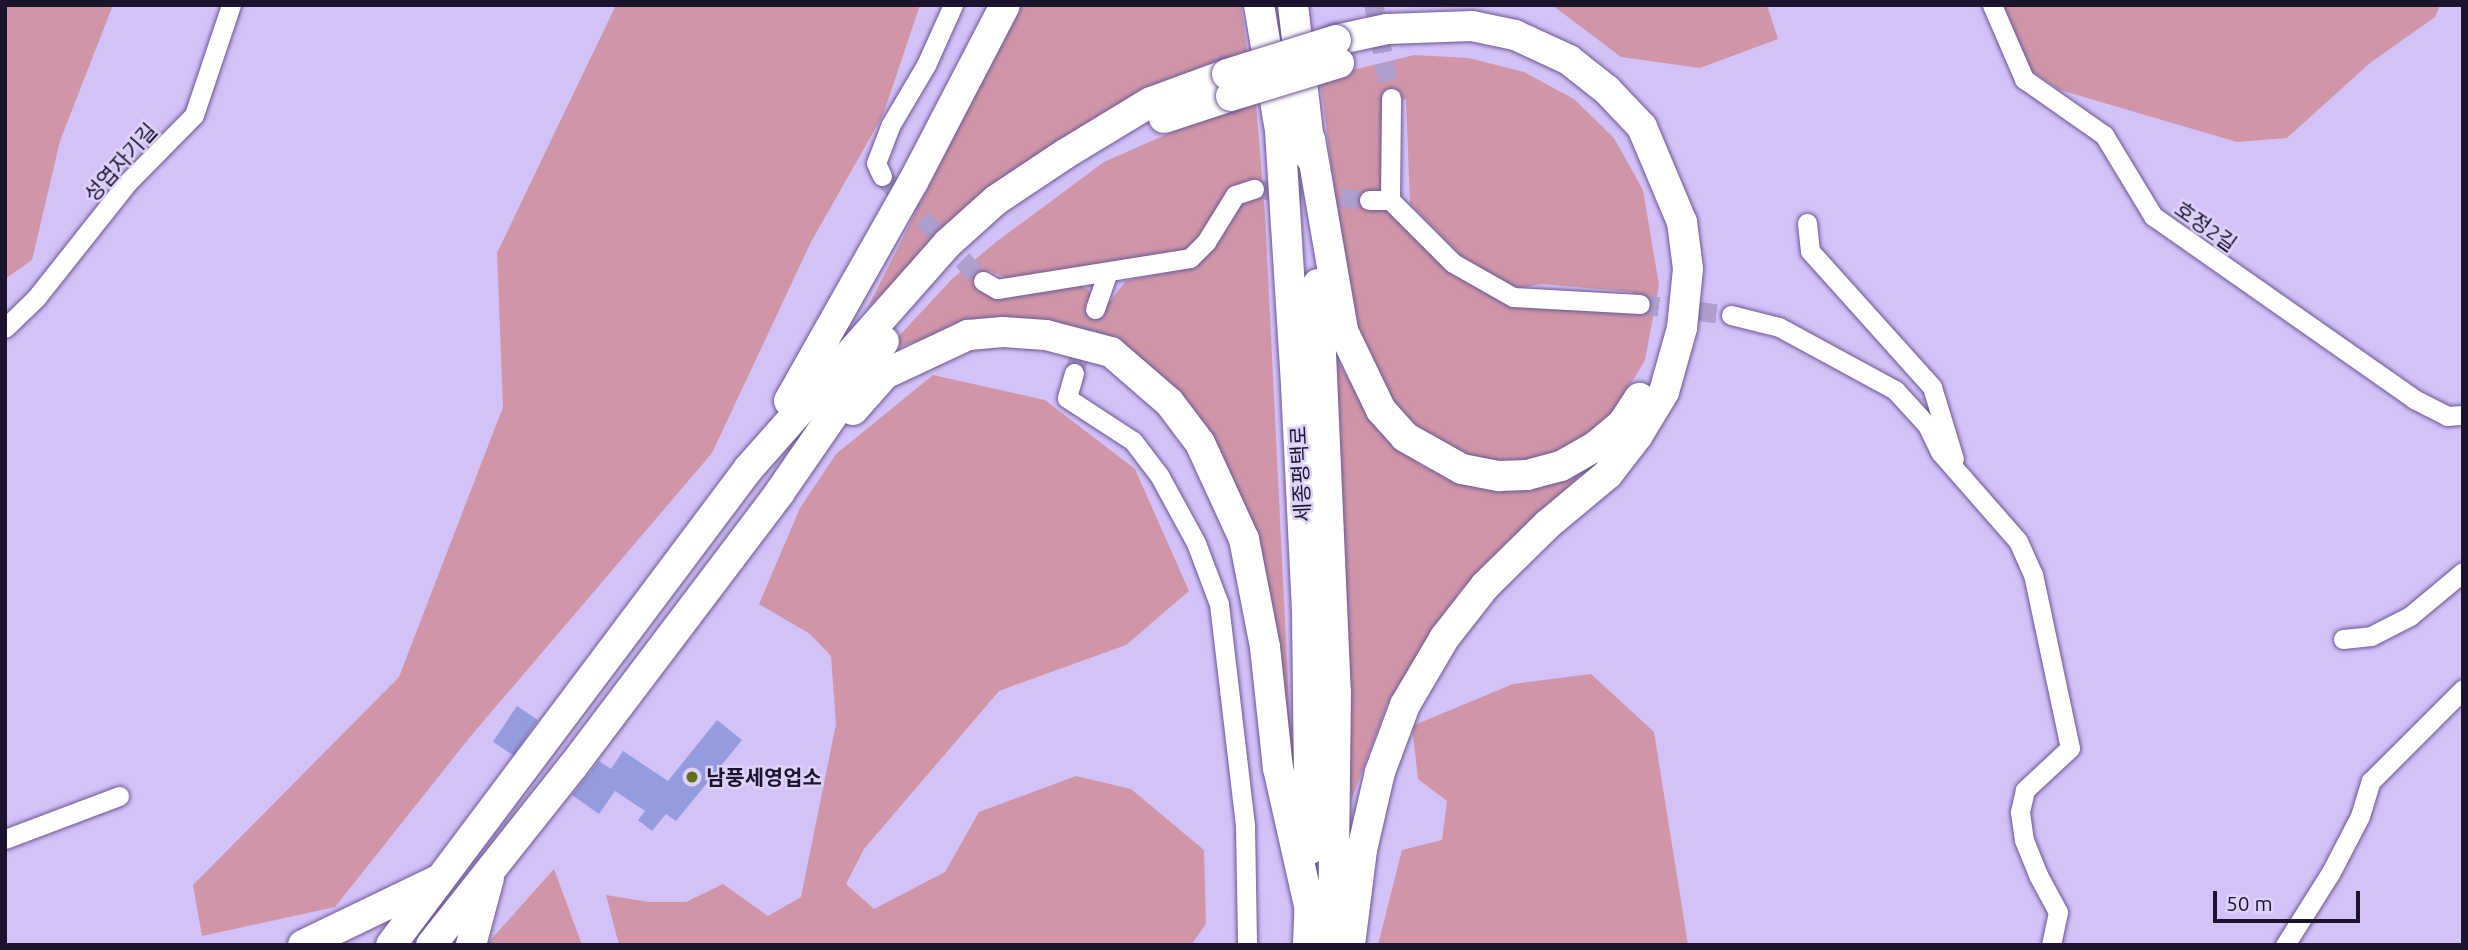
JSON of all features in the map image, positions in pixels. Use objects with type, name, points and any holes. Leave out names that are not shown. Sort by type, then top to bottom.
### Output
[{"type":"highway","points":[[750,468],[874,252],[1005,5]]},
{"type":"highway","name":"세종평택로","points":[[1259,5],[1280,130],[1296,373],[1307,614],[1310,910],[1308,945]]},
{"type":"highway","name":"세종평택로","points":[[1293,5],[1310,139],[1336,692],[1333,945]]},
{"type":"highway","points":[[391,945],[750,468],[947,244],[996,200],[1151,102],[1229,85],[1338,51],[1387,29],[1472,26],[1515,35],[1569,60],[1607,90],[1642,127],[1682,222],[1688,269],[1682,328],[1664,392],[1638,435],[1608,474],[1485,586],[1445,637],[1405,705],[1380,772],[1368,824],[1350,945]]},
{"type":"highway","points":[[1310,139],[1343,331],[1381,410],[1405,437],[1462,469],[1500,476],[1527,475],[1561,466],[1596,446],[1623,423],[1649,382],[1663,346],[1672,274],[1658,199],[1610,117],[1551,71],[1485,48],[1424,44],[1338,51]]},
{"type":"highway","points":[[431,945],[780,492],[869,358],[952,265],[1028,199],[1094,156],[1157,120],[1229,85]]},
{"type":"highway","points":[[780,492],[885,374],[968,335],[1046,335],[1111,352],[1139,372],[1200,443],[1244,539],[1265,647],[1278,768],[1310,910]]},
{"type":"highway","points":[[471,945],[493,866]]},
{"type":"highway","points":[[303,945],[443,877]]},
{"type":"street","name":"성엽자기길","points":[[5,328],[36,298],[128,182],[194,115],[230,5]]},
{"type":"street","points":[[882,176],[876,163],[890,126],[926,65],[953,5]]},
{"type":"street","name":"호정2길","points":[[1992,5],[2024,79],[2104,135],[2153,216],[2414,399],[2447,415],[2463,415]]},
{"type":"street","points":[[1390,200],[1391,98]]},
{"type":"street","points":[[983,281],[997,289],[1190,258],[1206,242],[1235,195],[1254,189]]},
{"type":"street","points":[[1368,200],[1390,200],[1453,262],[1513,297],[1640,304]]},
{"type":"street","points":[[1807,223],[1810,251],[1932,387],[1956,467]]},
{"type":"street","points":[[1095,309],[1108,272]]},
{"type":"street","points":[[1731,315],[1779,327],[1895,390],[1927,425],[1940,452],[1956,467],[2018,541],[2033,574],[2059,681],[2070,748],[2025,790],[2021,812],[2024,839],[2038,875],[2058,912],[2052,945]]},
{"type":"street","points":[[1074,373],[1067,398],[1133,441],[1159,475],[1196,543],[1219,604],[1245,826],[1247,945]]},
{"type":"street","points":[[2343,639],[2371,636],[2410,615],[2463,572]]},
{"type":"street","points":[[2285,945],[2337,861],[2360,816],[2371,781],[2463,690]]},
{"type":"street","points":[[5,839],[119,796]]},
{"type":"shaded area","points":[[5,5],[113,5],[60,141],[32,260],[5,279]]},
{"type":"shaded area","points":[[616,5],[920,5],[883,115],[811,242],[712,453],[470,737],[335,907],[202,936],[193,885],[399,677],[503,407],[497,253]]},
{"type":"shaded area","points":[[1020,5],[1241,5],[1247,51],[1225,60],[904,272],[867,309]]},
{"type":"shaded area","points":[[1552,5],[1767,5],[1778,39],[1700,68],[1621,57]]},
{"type":"shaded area","points":[[1983,5],[2440,5],[2435,17],[2370,63],[2287,138],[2237,142],[2060,90],[2000,50]]},
{"type":"shaded area","points":[[1414,55],[1469,58],[1524,72],[1574,99],[1614,138],[1643,190],[1659,285],[1645,360],[1610,419],[1582,444],[1523,465],[1449,454],[1390,407],[1352,329],[1320,78]],"holes":[[[1406,99],[1410,204],[1470,265],[1516,289],[1541,284],[1633,292],[1632,313],[1508,306],[1448,266],[1396,212],[1369,207],[1385,184],[1389,102]]]},
{"type":"shaded area","points":[[1256,103],[1265,214],[1292,762],[1260,571],[1141,360],[950,331],[885,351],[952,279],[996,242],[1104,162],[1215,113]],"holes":[[[1252,183],[1230,210],[1216,244],[1203,259],[1184,269],[1126,281],[1103,310],[1085,304],[1091,298],[1089,290],[1081,285],[977,284],[990,271],[1011,280],[1188,249]]]},
{"type":"shaded area","points":[[1336,359],[1379,429],[1420,465],[1455,481],[1482,489],[1538,487],[1596,460],[1461,590],[1387,705],[1351,801]]},
{"type":"shaded area","points":[[933,375],[1045,400],[1135,469],[1189,591],[1126,645],[999,691],[864,849],[846,884],[874,909],[945,872],[979,812],[1076,776],[1131,789],[1204,850],[1206,924],[1191,945],[619,945],[606,895],[649,902],[686,902],[723,884],[768,916],[801,897],[836,724],[831,656],[810,634],[759,604],[800,508],[836,454]]},
{"type":"shaded area","points":[[1591,674],[1654,732],[1688,945],[1378,945],[1402,850],[1442,840],[1447,801],[1418,779],[1412,726],[1513,684]]},
{"type":"shaded area","points":[[554,869],[582,945],[486,945]]},
{"type":"building","points":[[517,706],[538,720],[514,756],[493,742]]},
{"type":"building","points":[[717,720],[742,740],[676,821],[666,814],[652,831],[638,820],[645,811],[615,791],[599,814],[572,795],[599,761],[611,769],[623,751],[668,781]]},
{"type":"tunnel","points":[[1374,5],[1391,98]]},
{"type":"tunnel","points":[[882,176],[983,281]]},
{"type":"tunnel","points":[[1254,189],[1369,200]]},
{"type":"tunnel","points":[[1640,304],[1731,315]]},
{"type":"tunnel","points":[[1074,373],[1095,309]]},
{"type":"place","name":"남풍세영업소","points":[[692,777]]}]
